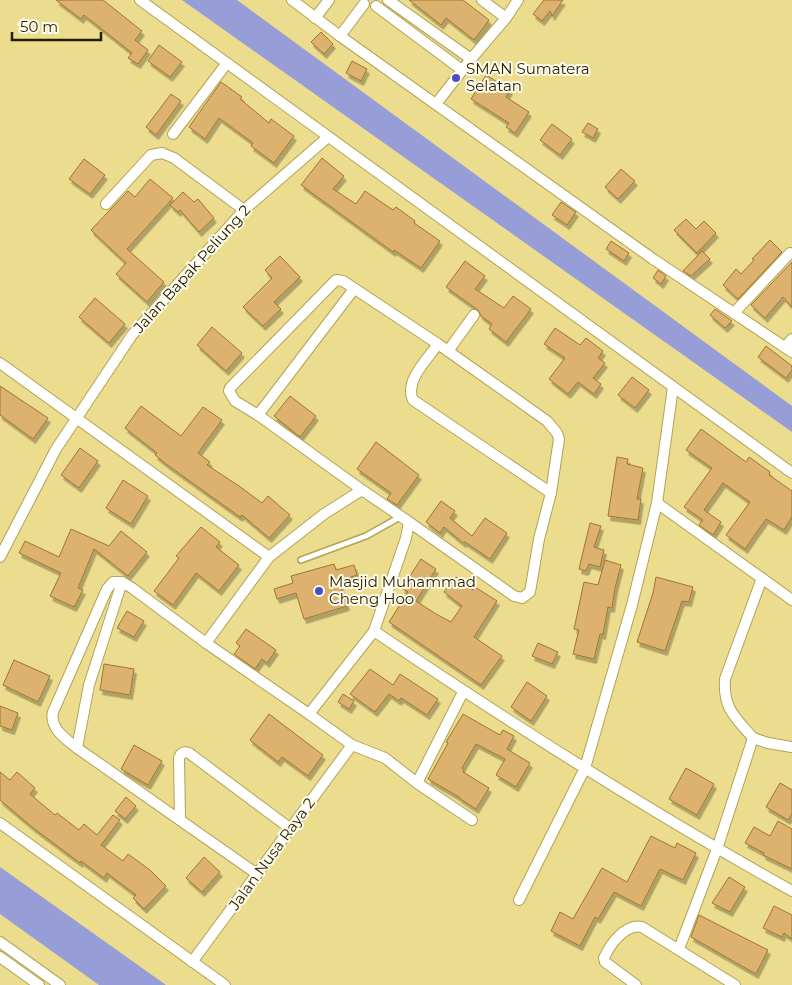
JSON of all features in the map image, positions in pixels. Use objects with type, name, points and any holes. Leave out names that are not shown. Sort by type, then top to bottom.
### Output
[{"type":"street","points":[[140,0],[792,473]]},
{"type":"street","points":[[292,0],[653,259],[734,313],[790,346]]},
{"type":"street","points":[[315,18],[329,0]]},
{"type":"street","points":[[388,0],[471,59]]},
{"type":"street","points":[[482,0],[506,18]]},
{"type":"street","points":[[436,104],[506,18],[518,0]]},
{"type":"street","points":[[340,36],[363,2],[370,7],[379,3],[462,70]]},
{"type":"street","points":[[173,134],[227,63]]},
{"type":"street","name":"Jalan Bapak Peliung 2","points":[[0,557],[56,449],[132,335],[244,210],[328,137]]},
{"type":"street","points":[[106,204],[151,155],[162,153],[174,158],[244,210]]},
{"type":"street","points":[[734,313],[790,253]]},
{"type":"street","points":[[340,280],[354,289],[438,344],[552,426],[559,439],[551,493],[539,539],[530,592],[522,598],[514,596],[404,520],[258,415],[235,401],[230,394],[230,388],[332,283],[340,280]]},
{"type":"street","points":[[258,415],[354,289]]},
{"type":"street","points":[[448,351],[474,315]]},
{"type":"street","points":[[438,344],[412,381],[410,394],[413,400],[551,493]]},
{"type":"street","points":[[0,363],[268,557]]},
{"type":"street","points":[[519,900],[585,768],[632,605],[657,503],[674,387]]},
{"type":"street","points":[[206,643],[268,557],[324,514],[362,490]]},
{"type":"street","points":[[657,503],[792,600]]},
{"type":"street","points":[[309,714],[374,631],[406,538],[404,520]]},
{"type":"street","points":[[762,578],[725,679],[726,703],[753,738],[776,745],[792,747]]},
{"type":"street","points":[[257,874],[77,748],[56,728],[53,722],[53,712],[107,589],[113,582],[122,582],[352,745],[385,758],[417,783],[472,820]]},
{"type":"street","points":[[77,748],[89,685],[122,582]]},
{"type":"street","points":[[374,631],[463,692],[585,768],[717,849],[792,891]]},
{"type":"street","points":[[417,783],[463,692]]},
{"type":"street","points":[[679,949],[717,849],[753,738]]},
{"type":"street","name":"Jalan Nusa Raya 2","points":[[192,962],[352,745]]},
{"type":"street","points":[[180,820],[179,758],[185,752],[291,829]]},
{"type":"street","points":[[0,823],[225,985]]},
{"type":"street","points":[[636,985],[605,962],[604,958],[624,931],[636,925],[679,949],[735,985]]},
{"type":"street","points":[[0,942],[60,985]]},
{"type":"street","points":[[0,957],[38,985]]},
{"type":"lane","points":[[301,560],[404,520]]},
{"type":"water","points":[[182,0],[237,0],[792,406],[792,432]]},
{"type":"water","points":[[0,867],[166,985],[99,985],[0,914]]},
{"type":"building","points":[[56,0],[103,0],[142,31],[135,40],[148,50],[138,64],[128,58],[132,53],[84,15],[81,19]]},
{"type":"building","points":[[409,0],[463,0],[489,20],[474,40],[446,18],[441,25]]},
{"type":"building","points":[[544,0],[563,0],[552,16],[550,11],[542,21],[533,14]]},
{"type":"building","points":[[321,32],[333,44],[324,54],[311,42]]},
{"type":"building","points":[[159,45],[182,62],[170,77],[148,61]]},
{"type":"building","points":[[352,61],[367,69],[361,81],[346,73]]},
{"type":"building","points":[[486,75],[510,90],[506,97],[529,112],[515,133],[506,127],[509,123],[471,99]]},
{"type":"building","points":[[221,82],[242,97],[240,99],[269,123],[271,119],[294,136],[274,163],[251,146],[253,143],[219,118],[205,139],[189,127]]},
{"type":"building","points":[[171,94],[181,101],[156,135],[146,127]]},
{"type":"building","points":[[588,123],[598,129],[593,138],[582,132]]},
{"type":"building","points":[[552,124],[572,139],[560,155],[540,140]]},
{"type":"building","points":[[322,158],[344,176],[333,189],[356,204],[365,191],[393,210],[396,207],[415,221],[414,223],[440,241],[421,268],[394,250],[393,252],[301,185]]},
{"type":"building","points":[[84,159],[105,175],[90,194],[69,179]]},
{"type":"building","points":[[621,169],[635,181],[618,199],[605,187]]},
{"type":"building","points":[[150,179],[173,198],[127,249],[164,282],[147,302],[116,274],[126,263],[91,230],[128,191],[135,197]]},
{"type":"building","points":[[183,192],[194,202],[198,199],[214,218],[199,232],[180,210],[178,212],[170,205]]},
{"type":"building","points":[[561,202],[576,212],[567,225],[552,215]]},
{"type":"building","points":[[686,219],[696,229],[704,221],[716,233],[697,253],[674,230]]},
{"type":"building","points":[[770,240],[782,252],[738,299],[723,285],[736,269],[741,274]]},
{"type":"building","points":[[611,241],[629,253],[624,261],[606,249]]},
{"type":"building","points":[[702,251],[710,259],[691,276],[683,271]]},
{"type":"building","points":[[280,256],[300,277],[274,302],[281,309],[263,326],[243,307],[272,278],[265,270]]},
{"type":"building","points":[[465,261],[485,276],[475,289],[504,308],[513,296],[531,309],[506,342],[489,329],[492,324],[481,316],[478,310],[446,287]]},
{"type":"building","points":[[792,262],[792,307],[783,297],[765,318],[751,305]]},
{"type":"building","points":[[658,270],[666,276],[661,284],[653,278]]},
{"type":"building","points":[[95,298],[125,324],[109,343],[79,317]]},
{"type":"building","points":[[715,309],[732,321],[725,328],[710,315]]},
{"type":"building","points":[[212,327],[242,353],[226,371],[197,345]]},
{"type":"building","points":[[555,328],[580,345],[586,338],[603,351],[598,358],[605,363],[593,378],[601,384],[594,394],[578,382],[568,394],[549,379],[565,358],[544,344]]},
{"type":"building","points":[[766,346],[792,366],[792,370],[786,378],[758,357]]},
{"type":"building","points":[[632,377],[649,390],[635,408],[618,395]]},
{"type":"building","points":[[0,386],[48,418],[33,439],[0,415]]},
{"type":"building","points":[[290,396],[316,416],[300,437],[274,416]]},
{"type":"building","points":[[141,406],[181,436],[203,407],[222,420],[198,453],[210,462],[207,465],[262,503],[268,496],[290,515],[269,538],[242,515],[240,517],[166,464],[155,455],[157,453],[125,428]]},
{"type":"building","points":[[701,429],[746,462],[749,457],[770,472],[769,475],[792,491],[792,517],[784,530],[766,519],[745,549],[726,535],[750,502],[723,483],[704,510],[721,522],[713,535],[699,525],[703,520],[684,507],[712,468],[686,450]]},
{"type":"building","points":[[376,442],[419,475],[397,505],[387,499],[391,493],[357,469]]},
{"type":"building","points":[[80,448],[98,461],[79,488],[61,475]]},
{"type":"building","points":[[617,457],[628,459],[627,464],[643,468],[637,499],[641,499],[638,520],[608,516]]},
{"type":"building","points":[[123,480],[148,496],[131,524],[106,508]]},
{"type":"building","points":[[441,501],[455,511],[450,518],[472,536],[485,518],[507,533],[490,559],[465,542],[463,543],[444,527],[440,533],[426,522]]},
{"type":"building","points":[[590,523],[601,526],[594,547],[604,550],[600,567],[589,564],[586,571],[579,569]]},
{"type":"building","points":[[201,527],[220,542],[216,547],[239,565],[219,591],[196,573],[173,605],[154,591],[179,558],[176,556]]},
{"type":"building","points":[[71,529],[109,546],[121,531],[147,552],[128,576],[94,549],[78,588],[83,590],[74,607],[50,596],[61,573],[19,553],[25,541],[59,557]]},
{"type":"building","points":[[421,559],[436,569],[416,601],[436,614],[451,622],[462,606],[444,592],[456,577],[473,590],[475,587],[497,601],[474,637],[502,656],[481,685],[389,622],[408,592],[402,588]]},
{"type":"building","points":[[605,560],[621,565],[612,608],[608,607],[603,635],[600,634],[594,659],[573,654],[579,630],[574,629],[584,582],[598,585]]},
{"type":"building","name":"Masjid Muhammad Cheng Hoo","points":[[334,564],[336,570],[354,565],[357,575],[339,581],[347,606],[304,619],[296,593],[277,599],[274,589],[293,583],[291,576]]},
{"type":"building","points":[[656,577],[693,587],[689,602],[682,601],[665,651],[637,642],[653,593]]},
{"type":"building","points":[[127,611],[144,621],[134,637],[117,628]]},
{"type":"building","points":[[246,629],[276,650],[267,663],[262,659],[255,669],[234,654],[240,646],[236,643]]},
{"type":"building","points":[[538,643],[558,652],[552,664],[532,656]]},
{"type":"building","points":[[14,660],[50,676],[38,702],[3,685]]},
{"type":"building","points":[[104,664],[134,669],[130,695],[100,690]]},
{"type":"building","points":[[370,669],[393,685],[400,674],[438,699],[427,715],[401,698],[399,701],[389,694],[375,712],[350,694]]},
{"type":"building","points":[[527,682],[547,696],[531,721],[511,707]]},
{"type":"building","points":[[343,694],[354,701],[349,709],[338,702]]},
{"type":"building","points":[[0,706],[18,713],[12,730],[0,726]]},
{"type":"building","points":[[269,714],[323,755],[308,776],[282,757],[278,762],[250,740]]},
{"type":"building","points":[[463,714],[500,735],[503,730],[514,736],[507,749],[530,763],[516,787],[496,775],[505,759],[476,744],[462,768],[463,772],[489,788],[476,809],[428,779],[448,743],[446,742]]},
{"type":"building","points":[[134,745],[162,761],[148,785],[121,769]]},
{"type":"building","points":[[686,768],[714,784],[697,815],[669,799]]},
{"type":"building","points":[[0,772],[10,780],[17,772],[35,788],[30,794],[55,815],[57,813],[79,830],[84,824],[97,835],[113,815],[120,820],[101,845],[123,861],[128,854],[150,870],[166,886],[144,909],[133,898],[136,895],[107,873],[104,878],[81,861],[80,863],[0,800]]},
{"type":"building","points":[[780,783],[792,790],[792,814],[788,820],[766,807]]},
{"type":"building","points":[[126,797],[136,806],[125,819],[115,811]]},
{"type":"building","points":[[778,821],[792,829],[792,869],[763,855],[764,853],[745,843],[754,827],[770,836]]},
{"type":"building","points":[[651,836],[675,848],[677,843],[696,853],[683,880],[660,869],[641,906],[614,892],[598,919],[595,917],[580,946],[551,931],[560,912],[573,919],[602,868],[627,882]]},
{"type":"building","points":[[204,857],[220,872],[202,892],[186,878]]},
{"type":"building","points":[[729,877],[745,887],[730,912],[712,903]]},
{"type":"building","points":[[774,906],[792,915],[792,939],[784,933],[782,937],[763,928]]},
{"type":"building","points":[[699,915],[768,950],[756,974],[691,937]]},
{"type":"place","name":"SMAN Sumatera Selatan","points":[[456,78]]},
{"type":"place","name":"Masjid Muhammad Cheng Hoo","points":[[319,591]]}]
